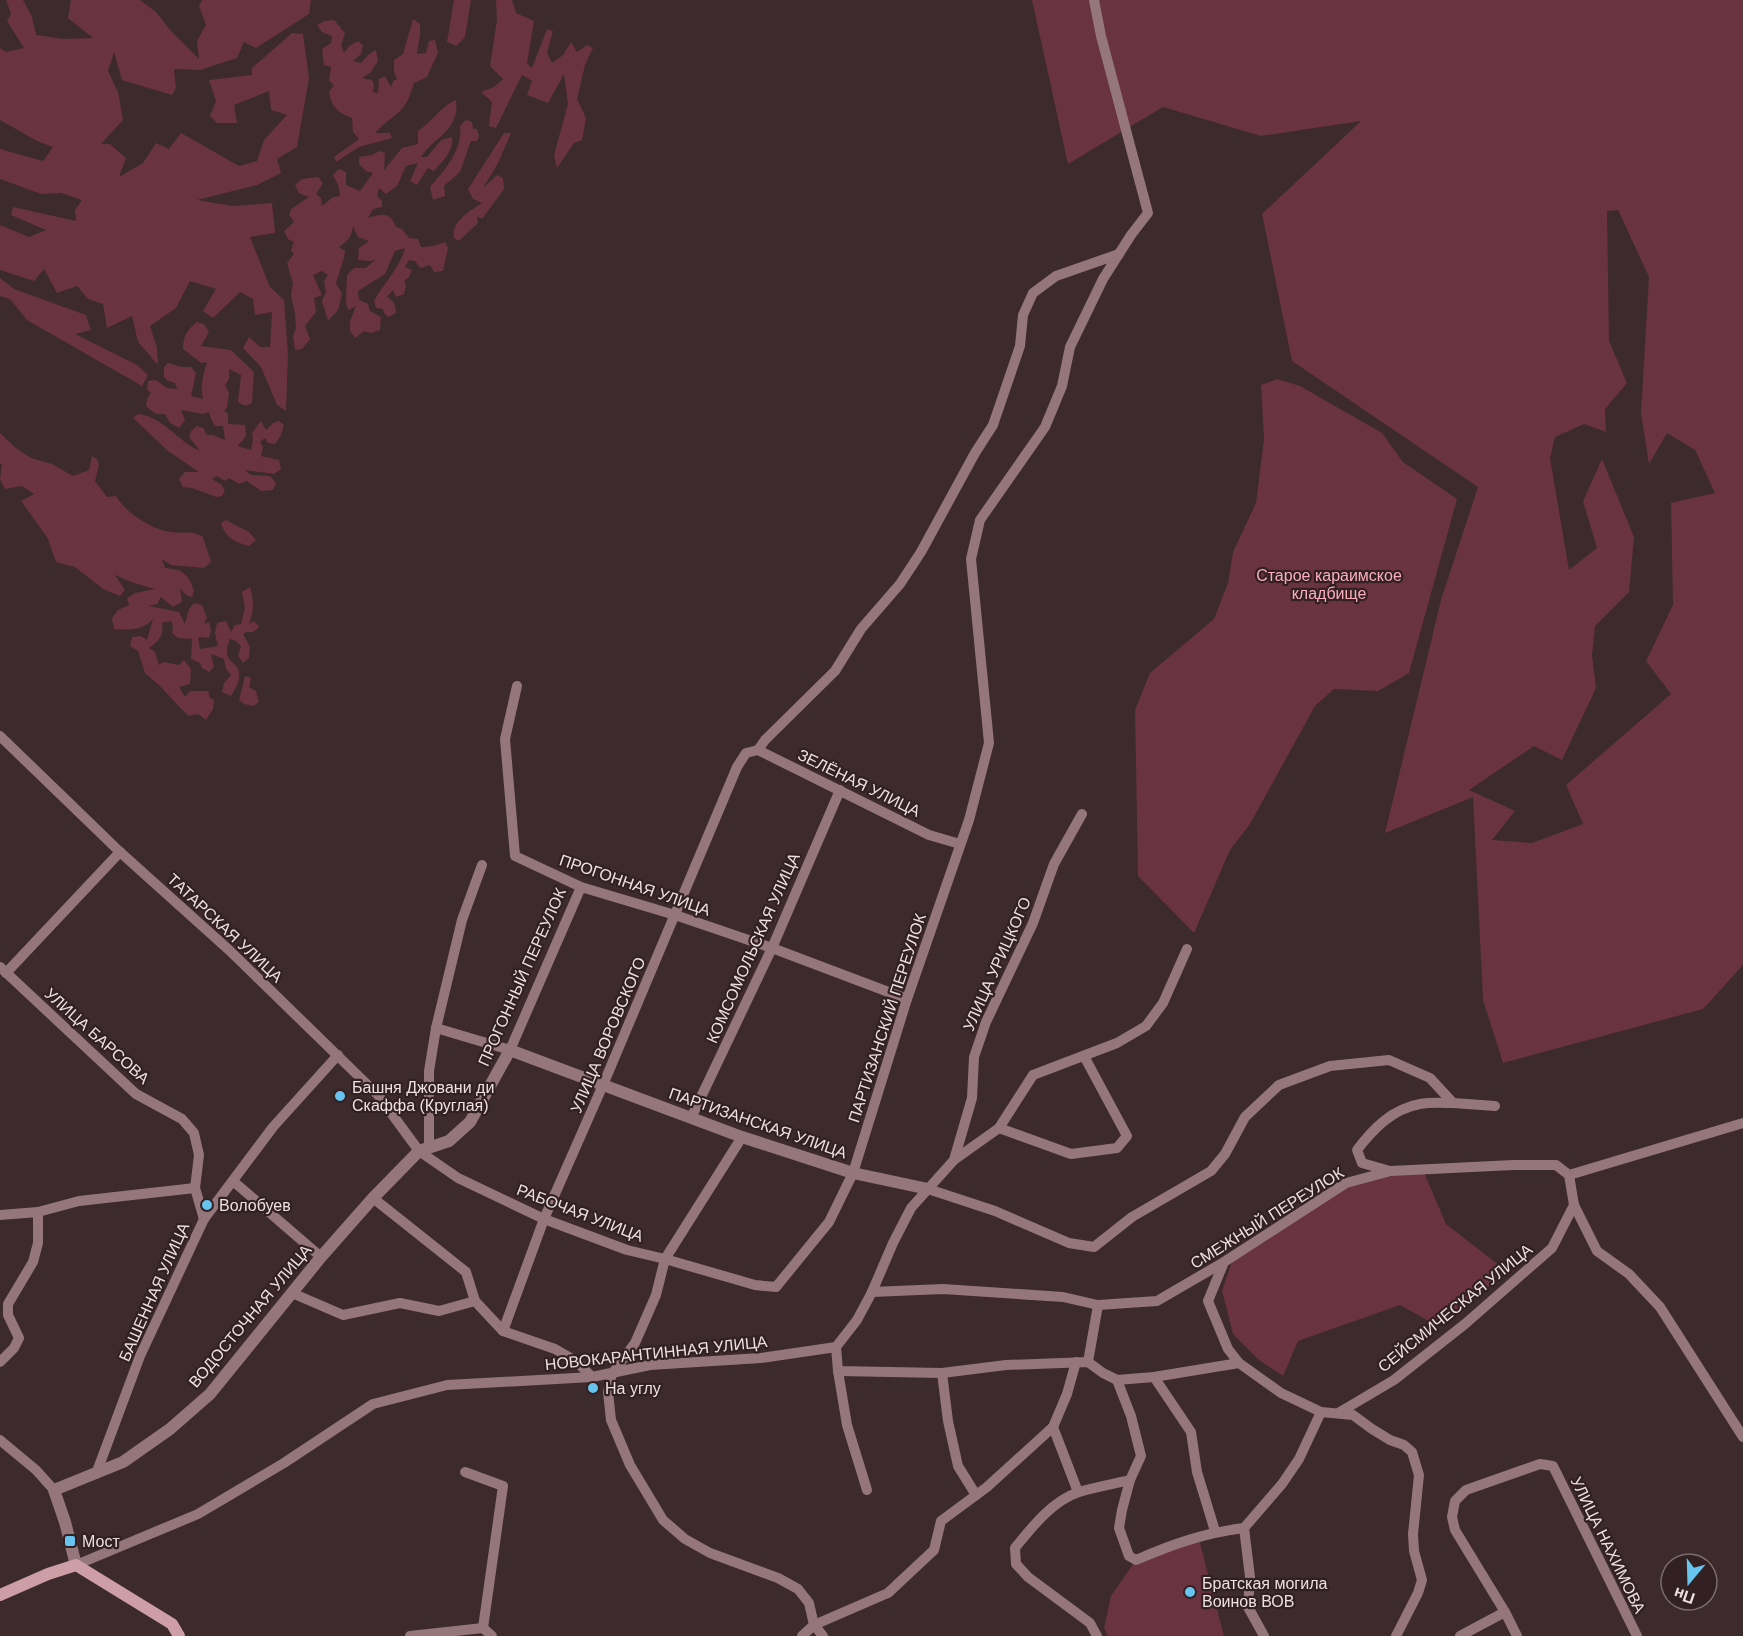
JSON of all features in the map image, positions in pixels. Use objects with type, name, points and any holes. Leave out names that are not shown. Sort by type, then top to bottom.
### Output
[{"type":"main road","points":[[0,1595],[48,1574],[76,1565],[172,1624],[179,1636]]},
{"type":"street","name":"ПАРТИЗАНСКИЙ ПЕРЕУЛОК","points":[[776,1287],[829,1222],[853,1173],[907,999],[969,820],[989,743],[971,559],[980,520],[1045,427],[1062,386],[1070,347],[1103,279],[1148,213],[1101,36],[1094,0]]},
{"type":"street","points":[[758,750],[765,740],[835,671],[861,629],[900,584],[921,552],[975,453],[993,425],[1020,346],[1023,315],[1033,293],[1056,276],[1119,254]]},
{"type":"street","name":"ПРОГОННАЯ УЛИЦА","points":[[517,686],[505,739],[515,856],[581,886],[772,948],[907,999]]},
{"type":"street","name":"ТАТАРСКАЯ УЛИЦА","points":[[0,736],[120,852],[229,950],[338,1055],[378,1095],[424,1149]]},
{"type":"street","name":"УЛИЦА ВОРОВСКОГО","points":[[503,1330],[544,1219],[737,768],[746,753],[758,750]]},
{"type":"street","name":"ЗЕЛЁНАЯ УЛИЦА","points":[[758,750],[929,835],[960,844]]},
{"type":"street","name":"КОМСОМОЛЬСКАЯ УЛИЦА","points":[[691,1118],[772,948],[840,789]]},
{"type":"street","name":"УЛИЦА УРИЦКОГО","points":[[836,1347],[857,1320],[911,1208],[954,1160],[972,1098],[974,1056],[986,1022],[1033,923],[1054,864],[1082,814]]},
{"type":"street","points":[[3,970],[120,852]]},
{"type":"street","points":[[424,1149],[429,1071],[436,1028],[462,920],[482,865]]},
{"type":"street","name":"ПРОГОННЫЙ ПЕРЕУЛОК","points":[[424,1149],[449,1141],[470,1122],[510,1050],[581,886]]},
{"type":"street","points":[[954,1160],[999,1128],[1033,1075],[1117,1043],[1146,1026],[1162,1003],[1187,949]]},
{"type":"street","name":"УЛИЦА БАРСОВА","points":[[3,970],[136,1094],[154,1105],[169,1110],[182,1119],[194,1133],[199,1155],[195,1188],[204,1219]]},
{"type":"street","name":"ПАРТИЗАНСКАЯ УЛИЦА","points":[[436,1028],[510,1050],[742,1137],[853,1173],[928,1189],[995,1211],[1069,1244],[1094,1247],[1132,1217],[1211,1170],[1225,1154],[1245,1117],[1279,1085],[1330,1066],[1389,1060],[1430,1078],[1453,1103]]},
{"type":"street","name":"БАШЕННАЯ УЛИЦА","points":[[96,1474],[140,1356],[204,1219],[273,1127],[338,1055]]},
{"type":"street","points":[[999,1128],[1071,1154],[1116,1148],[1127,1136],[1084,1056]]},
{"type":"street","points":[[1390,1171],[1362,1163],[1357,1150],[1372,1131],[1397,1111],[1421,1104],[1453,1103],[1495,1106]]},
{"type":"street","points":[[1743,1124],[1569,1175],[1574,1205],[1597,1251],[1629,1274],[1660,1307],[1743,1437]]},
{"type":"street","points":[[742,1137],[665,1259],[656,1295],[635,1343],[612,1374],[608,1392],[611,1420],[630,1465],[663,1520],[685,1539],[710,1553],[778,1578],[798,1589],[809,1603],[814,1625],[822,1636]]},
{"type":"street","name":"ВОДОСТОЧНАЯ УЛИЦА","points":[[54,1490],[123,1462],[170,1429],[210,1394],[321,1257],[373,1198],[424,1149]]},
{"type":"street","name":"РАБОЧАЯ УЛИЦА","points":[[424,1149],[458,1178],[544,1219],[627,1250],[755,1285],[776,1287]]},
{"type":"street","name":"СМЕЖНЫЙ ПЕРЕУЛОК","points":[[872,1292],[943,1289],[1064,1297],[1098,1305],[1157,1301],[1224,1262],[1346,1183],[1390,1171],[1513,1165],[1556,1165],[1569,1175]]},
{"type":"street","points":[[233,1181],[321,1257]]},
{"type":"street","points":[[0,1215],[38,1212],[79,1201],[195,1188]]},
{"type":"street","points":[[373,1198],[466,1272],[475,1301],[503,1330],[555,1350],[576,1361],[592,1377]]},
{"type":"street","name":"СЕЙСМИЧЕСКАЯ УЛИЦА","points":[[1340,1412],[1394,1380],[1552,1248],[1574,1205]]},
{"type":"street","points":[[0,1362],[15,1348],[19,1338],[8,1316],[8,1304],[33,1262],[39,1243],[38,1212]]},
{"type":"street","points":[[1224,1262],[1208,1301],[1228,1349],[1239,1363],[1281,1393],[1321,1412],[1353,1415],[1372,1430],[1404,1445],[1412,1452],[1419,1474],[1413,1534],[1414,1551],[1422,1580],[1418,1593],[1396,1636]]},
{"type":"street","points":[[292,1293],[343,1315],[400,1303],[439,1311],[475,1301]]},
{"type":"street","points":[[1089,1362],[1098,1305]]},
{"type":"street","points":[[836,1347],[848,1425],[867,1490]]},
{"type":"street","name":"НОВОКАРАНТИННАЯ УЛИЦА","points":[[76,1565],[198,1514],[284,1463],[373,1404],[447,1385],[592,1377],[650,1365],[761,1358],[836,1347]]},
{"type":"street","points":[[802,1636],[814,1625],[888,1593],[934,1550],[941,1521],[976,1495],[1053,1427],[1076,1362]]},
{"type":"street","points":[[838,1371],[942,1372],[1006,1365],[1089,1362],[1103,1373],[1118,1380],[1154,1377],[1239,1363]]},
{"type":"street","points":[[942,1372],[948,1421],[958,1466],[976,1495]]},
{"type":"street","points":[[1154,1377],[1191,1432],[1197,1472],[1215,1531]]},
{"type":"street","points":[[1118,1380],[1131,1416],[1141,1456],[1130,1480],[1119,1528],[1129,1556],[1136,1560],[1178,1542],[1215,1531],[1244,1528],[1282,1484],[1299,1460],[1321,1412]]},
{"type":"street","points":[[1053,1427],[1078,1492]]},
{"type":"street","points":[[0,1440],[36,1470],[54,1490],[76,1565]]},
{"type":"street","name":"УЛИЦА НАХИМОВА","points":[[1505,1612],[1455,1530],[1452,1517],[1455,1501],[1466,1490],[1540,1464],[1553,1466],[1637,1636]]},
{"type":"street","points":[[465,1472],[502,1486],[483,1628]]},
{"type":"street","points":[[1097,1636],[1090,1623],[1028,1577],[1016,1564],[1015,1548],[1037,1521],[1061,1501],[1078,1492],[1130,1480]]},
{"type":"street","points":[[1244,1528],[1250,1577],[1248,1607],[1264,1636]]},
{"type":"street","points":[[1460,1636],[1505,1612],[1517,1636]]},
{"type":"street","points":[[410,1636],[483,1628],[492,1636]]},
{"type":"green space","points":[[6,0],[23,0],[32,17],[36,35],[64,39],[93,38],[68,18],[71,0],[140,0],[156,12],[199,59],[197,41],[206,25],[199,6],[202,0],[311,0],[309,14],[256,48],[244,42],[237,58],[200,70],[174,69],[176,88],[172,95],[122,80],[114,52],[108,71],[118,92],[123,120],[101,144],[110,144],[126,158],[119,177],[143,163],[156,143],[169,149],[181,133],[239,166],[257,161],[264,140],[287,115],[271,110],[269,91],[234,105],[237,123],[217,123],[210,116],[216,101],[209,80],[252,75],[252,68],[292,33],[303,34],[309,78],[297,147],[277,159],[281,173],[257,185],[197,200],[233,206],[272,203],[275,233],[250,237],[270,287],[284,300],[288,354],[286,411],[277,405],[261,367],[243,348],[249,337],[260,347],[270,347],[272,312],[255,315],[253,299],[240,292],[213,318],[203,311],[216,289],[190,281],[176,308],[150,326],[157,348],[158,365],[138,342],[132,316],[107,328],[103,304],[88,299],[77,286],[57,293],[44,269],[34,281],[0,270],[0,225],[29,237],[46,230],[11,215],[13,207],[76,221],[75,210],[82,200],[61,193],[41,194],[0,179],[0,149],[43,161],[53,147],[37,141],[0,120],[0,48],[6,52],[24,48],[7,21],[11,14]]},
{"type":"green space","points":[[454,0],[471,0],[465,37],[456,46],[447,42]]},
{"type":"green space","points":[[496,0],[512,0],[516,13],[534,21],[527,63],[532,68],[547,29],[553,31],[547,53],[552,63],[563,55],[571,42],[577,52],[587,45],[593,48],[585,65],[577,99],[586,118],[582,140],[574,143],[557,168],[554,155],[568,104],[564,74],[548,103],[527,95],[532,81],[522,75],[496,128],[489,126],[492,102],[481,92],[494,87],[503,79],[490,66],[497,20]]},
{"type":"green space","points":[[1032,0],[1743,0],[1743,965],[1703,1009],[1503,1063],[1483,1000],[1473,797],[1385,833],[1441,600],[1478,487],[1292,361],[1262,214],[1361,121],[1261,136],[1163,107],[1068,164]],"holes":[[[1618,210],[1649,277],[1641,413],[1649,464],[1667,433],[1695,450],[1715,493],[1671,503],[1673,605],[1646,661],[1671,694],[1566,785],[1583,824],[1532,843],[1492,840],[1515,811],[1469,790],[1534,746],[1562,760],[1596,688],[1592,655],[1595,626],[1629,592],[1634,537],[1602,459],[1583,501],[1597,548],[1569,570],[1550,458],[1555,437],[1584,424],[1606,432],[1605,409],[1627,383],[1609,341],[1607,211]]]},
{"type":"green space","points":[[413,19],[420,24],[417,54],[426,53],[429,41],[435,40],[438,53],[427,77],[414,83],[403,108],[375,133],[390,133],[392,138],[359,147],[336,162],[334,157],[359,139],[353,132],[352,118],[339,111],[331,101],[329,91],[334,86],[329,80],[331,67],[324,65],[322,49],[331,43],[332,36],[322,32],[317,25],[334,20],[345,33],[341,45],[344,53],[349,46],[358,41],[363,45],[361,54],[353,61],[361,63],[376,50],[378,61],[371,72],[362,78],[372,80],[373,92],[378,93],[379,79],[385,76],[391,87],[393,81],[397,79],[394,72],[394,60],[403,54]]},
{"type":"green space","points":[[456,100],[454,119],[450,126],[421,157],[427,157],[441,140],[452,137],[450,151],[444,160],[434,171],[428,168],[417,185],[410,181],[418,163],[406,166],[397,186],[386,194],[379,188],[377,196],[382,201],[382,207],[373,209],[368,218],[388,216],[396,227],[402,229],[409,238],[418,239],[421,247],[445,242],[448,248],[443,271],[434,272],[430,265],[420,268],[415,261],[409,260],[405,267],[412,270],[404,281],[406,285],[404,294],[396,297],[393,290],[387,297],[393,302],[396,310],[396,313],[388,317],[383,309],[376,308],[374,301],[400,261],[405,248],[395,251],[385,274],[358,291],[359,300],[368,304],[370,311],[381,317],[380,330],[371,333],[364,331],[355,338],[350,331],[350,321],[356,306],[348,310],[347,275],[354,268],[366,268],[376,259],[358,260],[359,248],[369,241],[358,237],[353,226],[349,238],[339,247],[345,251],[336,283],[342,294],[338,310],[328,321],[322,301],[326,292],[324,281],[328,275],[322,271],[313,275],[322,295],[314,298],[316,312],[305,326],[310,339],[302,349],[295,350],[293,336],[296,328],[295,314],[291,295],[293,283],[287,263],[294,254],[291,250],[294,242],[288,239],[284,231],[294,222],[289,215],[291,209],[309,197],[299,193],[295,185],[302,179],[318,177],[323,183],[316,194],[321,198],[322,206],[333,197],[340,196],[333,175],[339,169],[346,172],[346,185],[360,191],[373,173],[366,171],[359,164],[359,157],[372,155],[379,151],[385,153],[384,170],[402,148],[418,144],[418,131],[446,105]]},
{"type":"green space","points":[[466,120],[472,122],[473,129],[477,129],[479,136],[477,141],[471,141],[460,172],[444,186],[445,196],[433,200],[430,187],[452,159],[459,143],[460,126]]},
{"type":"green space","points":[[504,133],[511,133],[498,163],[483,188],[497,175],[503,178],[504,189],[482,219],[477,216],[478,223],[459,241],[454,238],[455,226],[467,213],[482,203],[473,199],[468,189]]},
{"type":"green space","points":[[0,278],[14,289],[86,315],[91,330],[75,334],[137,365],[148,375],[142,386],[27,320],[10,299],[0,296]]},
{"type":"green space","points":[[197,322],[204,324],[209,332],[201,346],[231,350],[254,372],[252,403],[245,406],[238,402],[241,375],[229,369],[229,379],[225,385],[229,393],[227,408],[224,410],[228,414],[228,424],[245,425],[246,436],[238,446],[251,450],[252,433],[261,421],[266,430],[279,421],[284,425],[275,444],[268,443],[265,438],[260,442],[263,447],[261,456],[279,460],[281,469],[274,474],[245,470],[251,475],[270,476],[276,483],[273,490],[261,491],[247,481],[239,484],[229,478],[225,481],[217,476],[212,479],[222,485],[225,491],[222,496],[216,497],[183,487],[179,479],[185,472],[199,472],[168,451],[133,418],[138,414],[147,416],[163,424],[200,451],[189,437],[191,431],[197,426],[203,428],[207,435],[225,440],[223,426],[215,426],[209,412],[203,414],[181,410],[185,420],[179,428],[170,423],[165,414],[154,413],[146,406],[151,393],[147,390],[148,381],[156,380],[167,388],[177,389],[175,383],[164,377],[164,367],[168,363],[191,367],[196,373],[191,396],[203,399],[202,385],[207,362],[201,363],[183,349],[186,334]]},
{"type":"green space","name":"Старое караимское кладбище","points":[[1277,379],[1300,386],[1382,433],[1403,462],[1457,499],[1409,673],[1378,691],[1334,689],[1315,706],[1250,824],[1230,850],[1194,933],[1138,876],[1135,710],[1150,673],[1214,619],[1228,583],[1233,552],[1256,503],[1264,439],[1261,385]]},
{"type":"green space","points":[[0,433],[31,458],[52,464],[73,476],[89,470],[92,456],[97,459],[99,465],[95,481],[107,497],[116,496],[132,514],[156,528],[203,537],[211,562],[204,568],[171,565],[162,559],[165,568],[181,571],[187,576],[194,590],[192,597],[186,595],[180,588],[182,602],[173,607],[161,597],[157,604],[149,606],[179,612],[185,624],[189,609],[194,603],[202,605],[207,617],[204,624],[209,622],[211,631],[209,638],[198,637],[200,649],[218,646],[215,633],[217,623],[226,621],[231,632],[235,625],[241,624],[245,608],[242,592],[250,587],[253,606],[249,624],[254,621],[259,627],[253,632],[243,634],[250,647],[249,658],[243,663],[238,656],[241,646],[230,639],[227,655],[239,672],[239,679],[231,696],[222,692],[224,683],[231,675],[226,669],[224,659],[211,654],[214,667],[209,672],[202,668],[200,663],[191,659],[192,639],[178,638],[172,633],[171,621],[162,623],[160,637],[149,648],[155,652],[159,665],[164,662],[179,665],[184,660],[191,669],[190,684],[179,687],[185,697],[190,691],[208,691],[210,698],[214,700],[213,709],[206,720],[198,714],[188,716],[145,673],[138,651],[130,646],[132,637],[141,636],[147,640],[153,619],[140,628],[114,629],[112,618],[118,610],[129,605],[127,598],[135,593],[155,589],[115,575],[125,590],[120,596],[103,589],[75,567],[56,562],[47,537],[21,501],[34,494],[22,486],[5,489],[0,479],[2,464],[0,464]]},
{"type":"green space","points":[[226,520],[249,532],[256,540],[249,546],[231,539],[221,523]]},
{"type":"green space","points":[[245,676],[251,678],[249,687],[256,691],[259,702],[253,706],[239,700]]},
{"type":"green space","points":[[1423,1170],[1446,1224],[1508,1272],[1436,1325],[1400,1305],[1298,1341],[1283,1376],[1259,1360],[1233,1334],[1222,1291],[1232,1261],[1352,1184]]},
{"type":"green space","points":[[1199,1539],[1224,1636],[1108,1636],[1104,1628],[1111,1596],[1136,1560]]},
{"type":"place","name":"Башня Джовани ди Скаффа (Круглая)","points":[[340,1096]]},
{"type":"place","name":"Волобуев","points":[[207,1205]]},
{"type":"place","name":"На углу","points":[[593,1388]]},
{"type":"place","name":"Мост","points":[[70,1541]]},
{"type":"place","name":"Братская могила Воинов ВОВ","points":[[1190,1592]]}]
